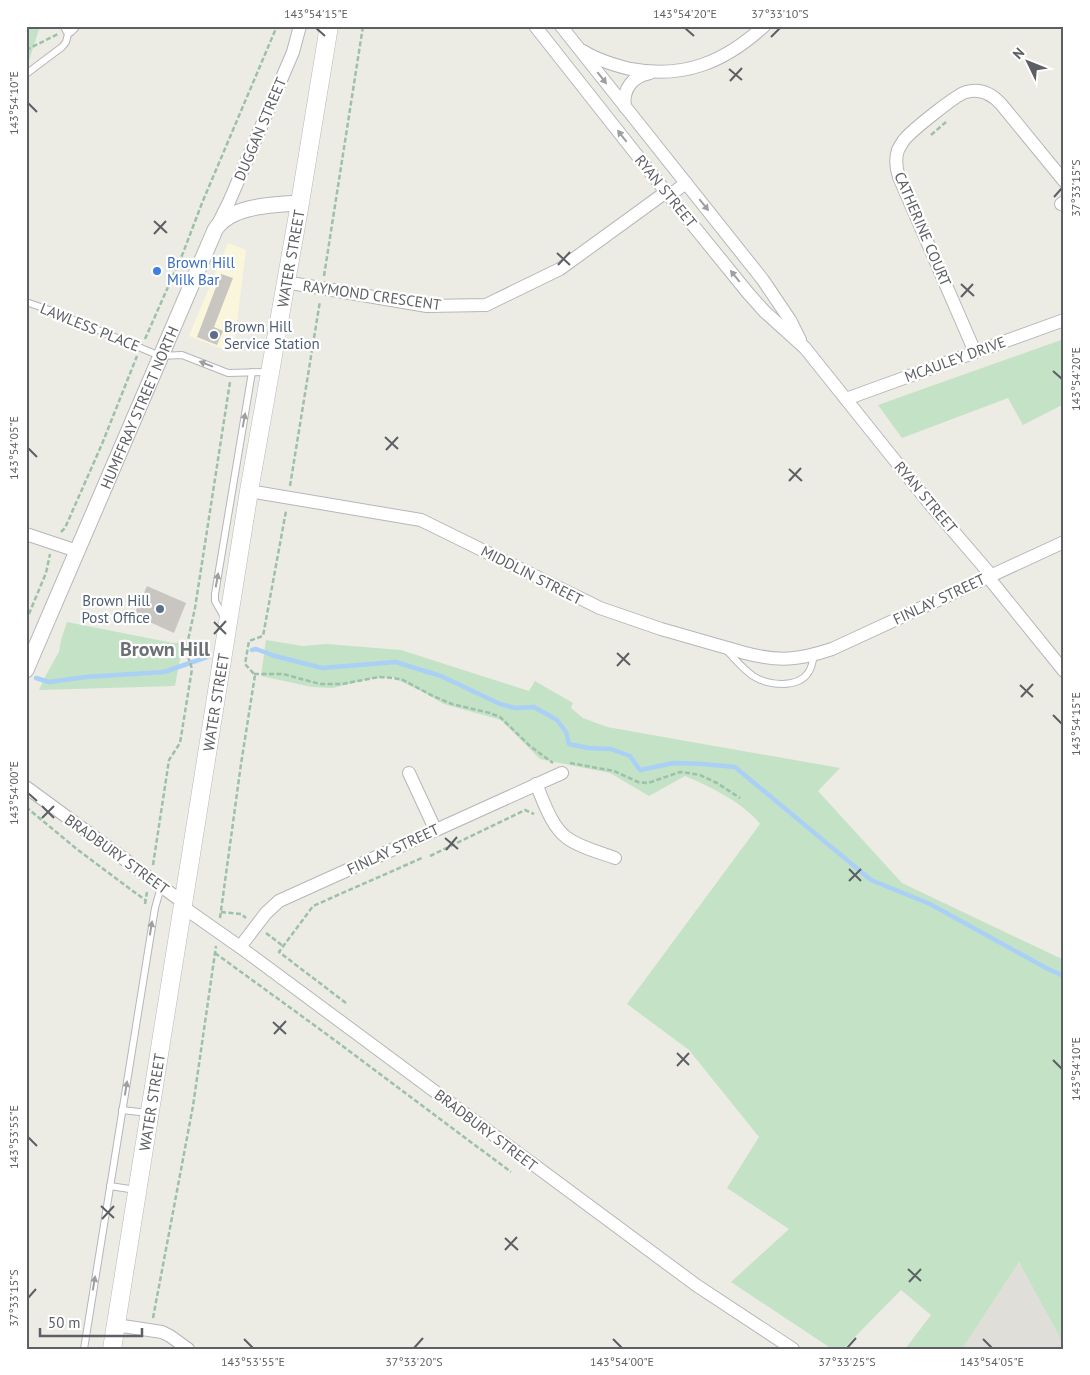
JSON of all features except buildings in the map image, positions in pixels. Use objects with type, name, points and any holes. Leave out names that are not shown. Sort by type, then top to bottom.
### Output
[{"type":"main road","name":"WATER STREET","points":[[112,1349],[249,491],[329,26]]},
{"type":"street","name":"DUGGAN STREET","points":[[215,230],[229,202],[293,52],[300,26]]},
{"type":"street","name":"RYAN STREET","points":[[535,26],[666,192],[766,300],[790,320],[805,348]]},
{"type":"street","name":"RYAN STREET","points":[[561,26],[763,280],[769,316],[805,348],[990,576],[1064,671]]},
{"type":"street","points":[[576,45],[602,61],[624,68],[652,72],[680,71],[711,62],[740,45],[764,26]]},
{"type":"street","points":[[625,107],[624,98],[629,85],[639,76],[652,72]]},
{"type":"street","name":"CATHERINE COURT","points":[[975,352],[899,177],[896,162],[899,149],[910,134],[956,97],[968,91],[984,92],[992,95],[1001,104],[1064,181]]},
{"type":"street","name":"RAYMOND CRESCENT","points":[[285,282],[426,306],[486,306],[560,269],[666,192],[674,192],[686,183]]},
{"type":"street","name":"HUMFFRAY STREET NORTH","points":[[26,670],[215,230],[222,220],[236,213],[260,207],[300,203]]},
{"type":"street","name":"MCAULEY DRIVE","points":[[846,399],[1064,320]]},
{"type":"street","name":"MIDDLIN STREET","points":[[249,491],[421,520],[600,608],[661,629],[758,656],[791,659],[814,654]]},
{"type":"street","points":[[26,534],[77,551]]},
{"type":"street","name":"FINLAY STREET","points":[[814,654],[840,645],[1064,542]]},
{"type":"street","name":"FINLAY STREET","points":[[240,948],[266,913],[279,901],[536,784],[564,768]]},
{"type":"street","points":[[409,773],[435,829]]},
{"type":"street","points":[[536,784],[556,826],[566,837],[579,845],[614,858]]},
{"type":"street","name":"BRADBURY STREET","points":[[26,788],[161,886],[218,932],[696,1285],[793,1349]]},
{"type":"street","points":[[116,1325],[166,1334],[188,1349]]},
{"type":"lane","points":[[26,74],[62,47],[66,42],[69,28]]},
{"type":"lane","name":"LAWLESS PLACE","points":[[26,302],[55,312],[160,356],[182,355],[228,373],[270,372]]},
{"type":"lane","points":[[228,626],[215,600],[215,594],[252,372]]},
{"type":"lane","points":[[724,647],[752,675],[763,681],[775,683],[794,682],[805,677],[811,668],[814,654]]},
{"type":"lane","name":"WATER STREET","points":[[84,1349],[155,908],[161,886]]},
{"type":"lane","points":[[122,1110],[150,1114]]},
{"type":"lane","points":[[110,1186],[138,1190]]},
{"type":"path","points":[[26,621],[46,573],[50,552],[58,535],[64,528],[98,452],[277,26]]},
{"type":"path","points":[[151,1330],[193,1106],[241,764],[256,675],[245,664],[249,641],[263,636],[288,498],[363,26]]},
{"type":"path","points":[[26,50],[69,28]]},
{"type":"path","points":[[926,139],[946,122]]},
{"type":"path","points":[[145,900],[154,864],[169,760],[180,743],[192,669],[188,656],[188,645],[232,372]]},
{"type":"path","points":[[254,674],[283,674],[320,684],[342,684],[379,677],[403,680],[452,704],[500,717],[530,746],[564,768],[614,771],[638,782],[648,783],[680,772],[700,775],[717,783],[740,798]]},
{"type":"path","points":[[549,760],[554,761]]},
{"type":"path","points":[[26,807],[78,850],[155,908]]},
{"type":"path","points":[[430,856],[525,810],[534,813],[535,816],[548,810]]},
{"type":"path","points":[[346,1003],[278,952],[313,906],[422,858]]},
{"type":"path","points":[[215,953],[326,1033],[511,1172]]},
{"type":"shaded area","points":[[228,243],[246,250],[233,353],[189,336]]},
{"type":"shaded area","points":[[1019,1262],[1064,1345],[1064,1349],[962,1349]]},
{"type":"green space","points":[[26,26],[40,26],[26,70]]},
{"type":"green space","points":[[1064,339],[1064,404],[1023,425],[1008,398],[902,438],[878,405]]},
{"type":"green space","points":[[67,622],[173,643],[183,642],[175,686],[39,690],[59,652]]},
{"type":"green space","points":[[266,640],[303,646],[326,644],[401,650],[529,691],[535,681],[573,703],[571,708],[583,718],[607,727],[840,768],[818,791],[902,883],[1064,960],[1064,1345],[1019,1262],[962,1349],[905,1349],[931,1315],[901,1290],[843,1349],[832,1349],[731,1282],[789,1229],[727,1188],[759,1137],[689,1050],[627,1004],[760,824],[753,816],[726,796],[685,776],[649,796],[610,773],[540,759],[501,720],[444,704],[392,677],[369,679],[333,688],[312,687],[261,676]]},
{"type":"waterway","points":[[252,650],[256,649],[322,668],[396,662],[441,676],[500,704],[515,708],[534,707],[557,720],[566,732],[569,744],[588,748],[611,749],[630,756],[640,770],[674,763],[735,767],[871,880],[930,904],[1064,976]]},
{"type":"waterway","points":[[36,678],[49,682],[86,677],[164,672],[210,656]]},
{"type":"place","name":"Brown Hill Milk Bar","points":[[157,271]]},
{"type":"place","name":"Brown Hill Service Station","points":[[214,335]]},
{"type":"place","name":"Brown Hill Post Office","points":[[160,609]]},
{"type":"district","name":"Brown Hill","points":[[165,649]]}]
